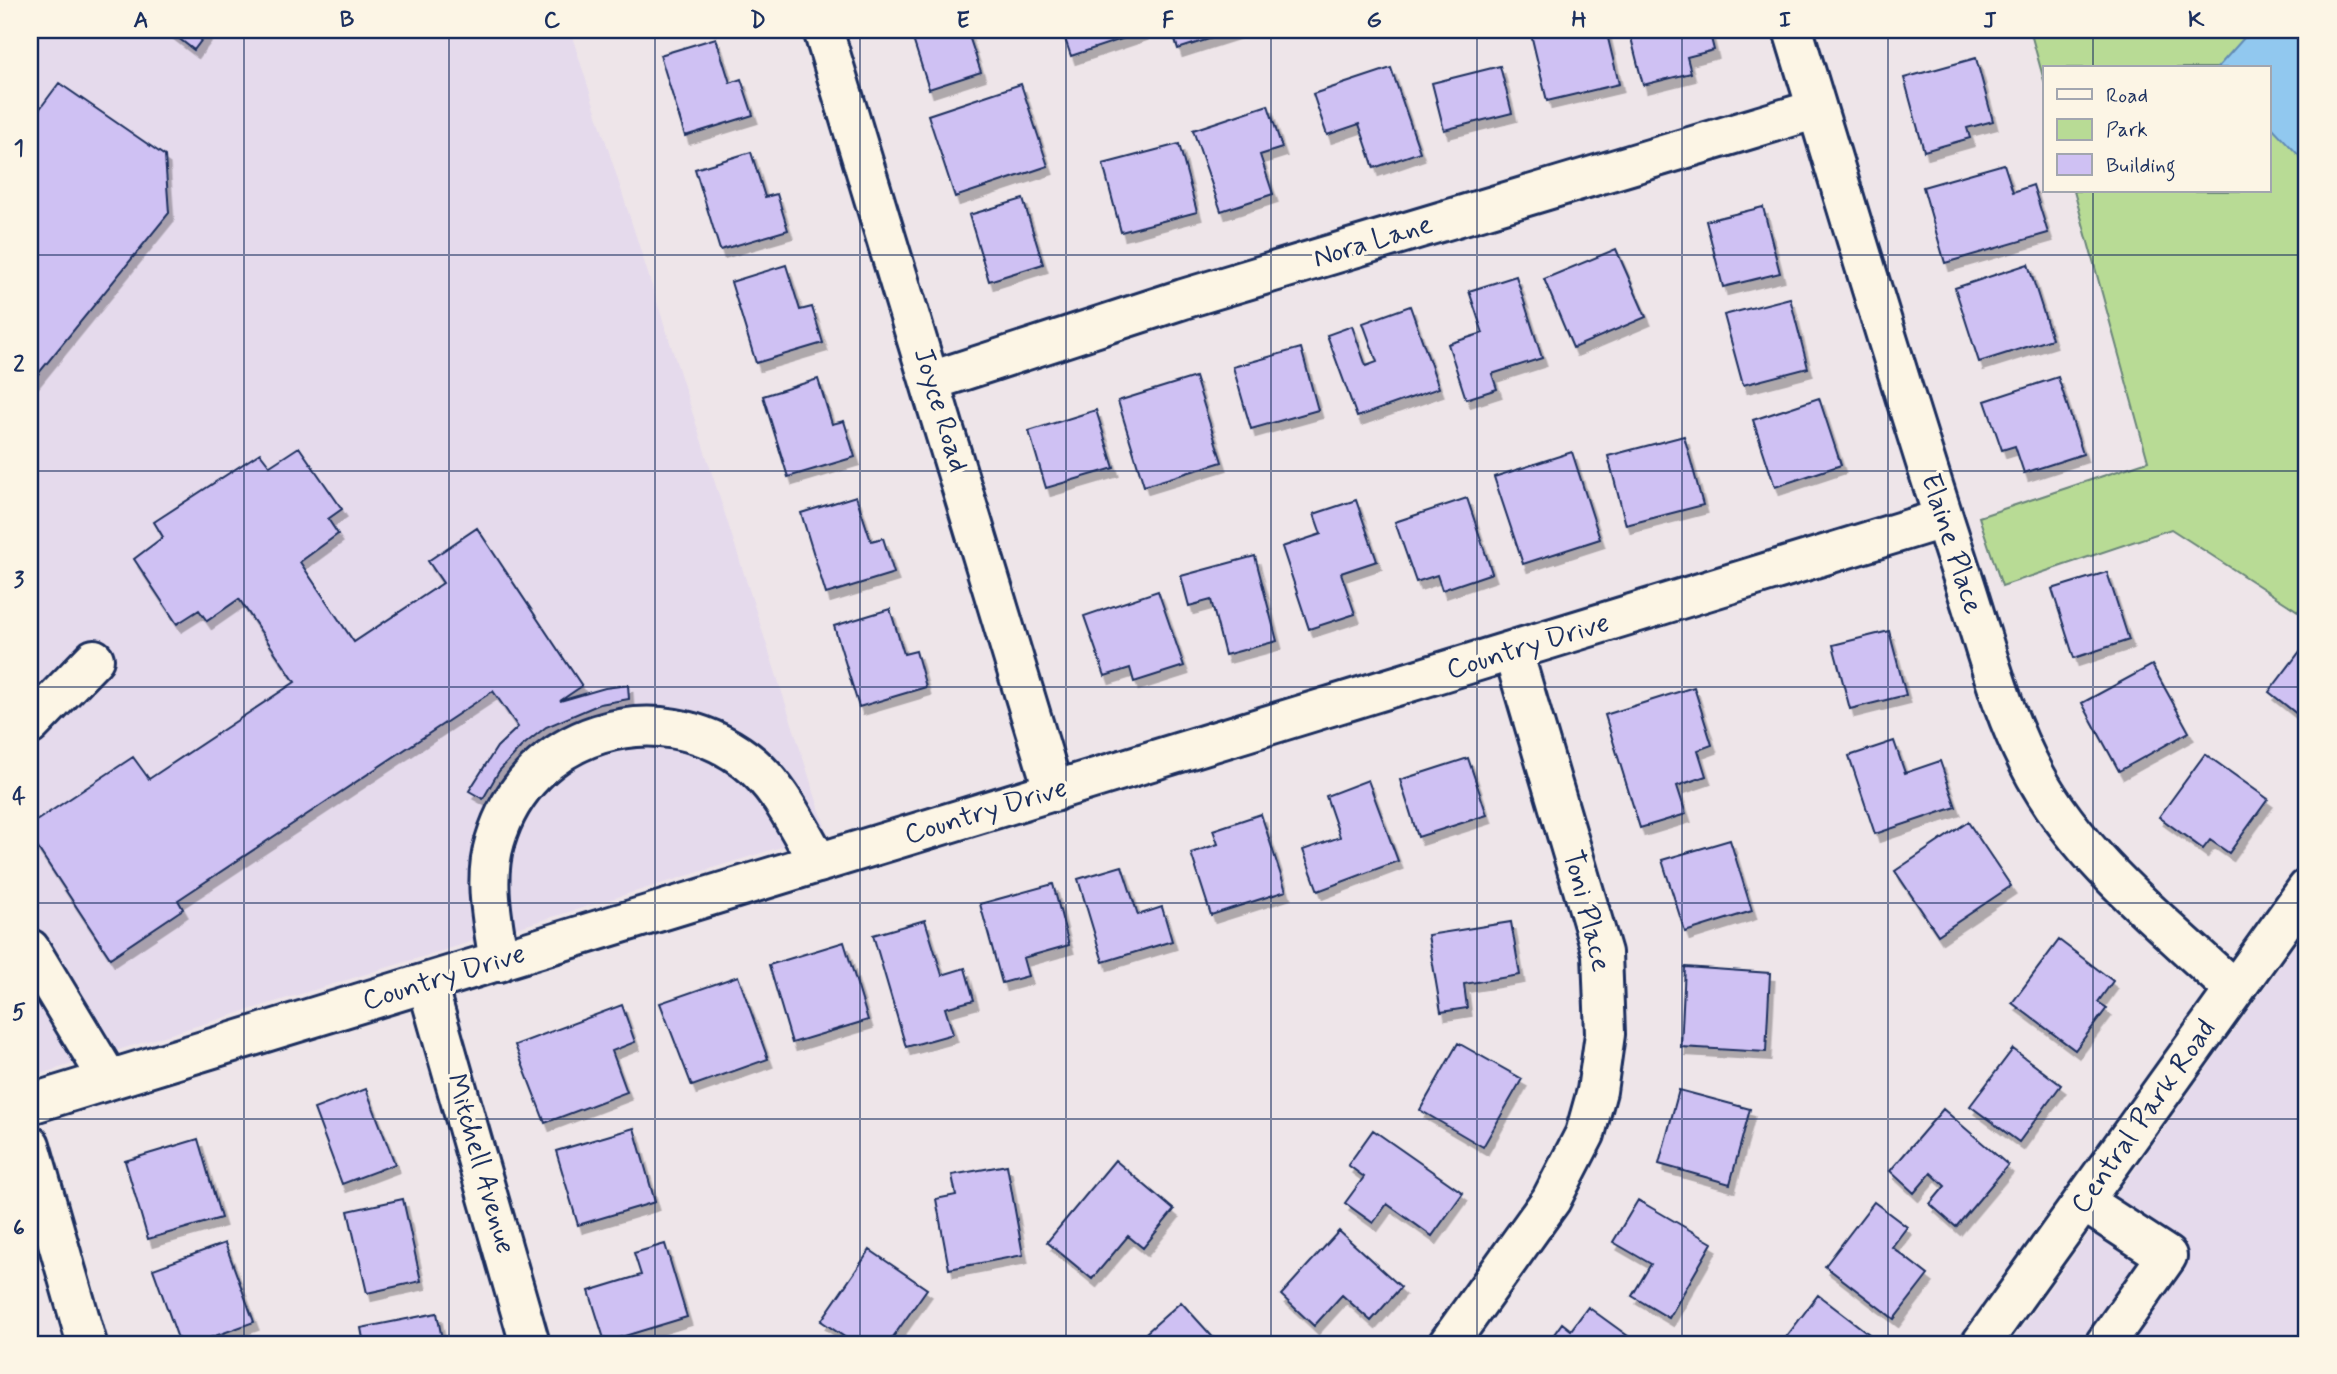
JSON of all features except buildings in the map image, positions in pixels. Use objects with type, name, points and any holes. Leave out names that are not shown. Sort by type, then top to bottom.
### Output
[{"type":"street","name":"Joyce Road","points":[[823,30],[1054,792]]},
{"type":"street","name":"Elaine Place","points":[[1793,30],[2002,706],[2035,776],[2058,810],[2114,877],[2233,989]]},
{"type":"street","name":"Nora Lane","points":[[931,381],[1183,299],[1817,109]]},
{"type":"street","name":"Country Drive","points":[[30,1104],[1942,519]]},
{"type":"street","name":"Toni Place","points":[[1448,1344],[1551,1200],[1585,1134],[1597,1091],[1605,1034],[1602,953],[1513,652]]},
{"type":"street","points":[[30,725],[94,659]]},
{"type":"street","points":[[499,961],[489,894],[489,869],[502,819],[531,776],[571,744],[596,733],[649,725],[676,728],[726,746],[768,780],[819,863]]},
{"type":"street","name":"Central Park Road","points":[[1981,1344],[2171,1083],[2233,989],[2307,889]]},
{"type":"street","points":[[30,949],[109,1080]]},
{"type":"street","name":"Mitchell Avenue","points":[[427,984],[530,1344]]},
{"type":"street","points":[[30,1145],[88,1344]]},
{"type":"street","points":[[2084,1202],[2167,1256],[2105,1344]]},
{"type":"shaded area","points":[[30,30],[570,30],[827,833],[30,1077]]},
{"type":"shaded area","points":[[2307,928],[2307,1344],[2010,1344]]},
{"type":"green space","points":[[2030,30],[2307,30],[2307,617],[2171,529],[2002,586],[1979,517],[2148,461],[2074,192],[2270,192],[2270,66],[2043,66],[2043,77]]},
{"type":"water","points":[[2277,30],[2307,30],[2307,164],[2270,125],[2270,66],[2219,66],[2244,38]]}]
